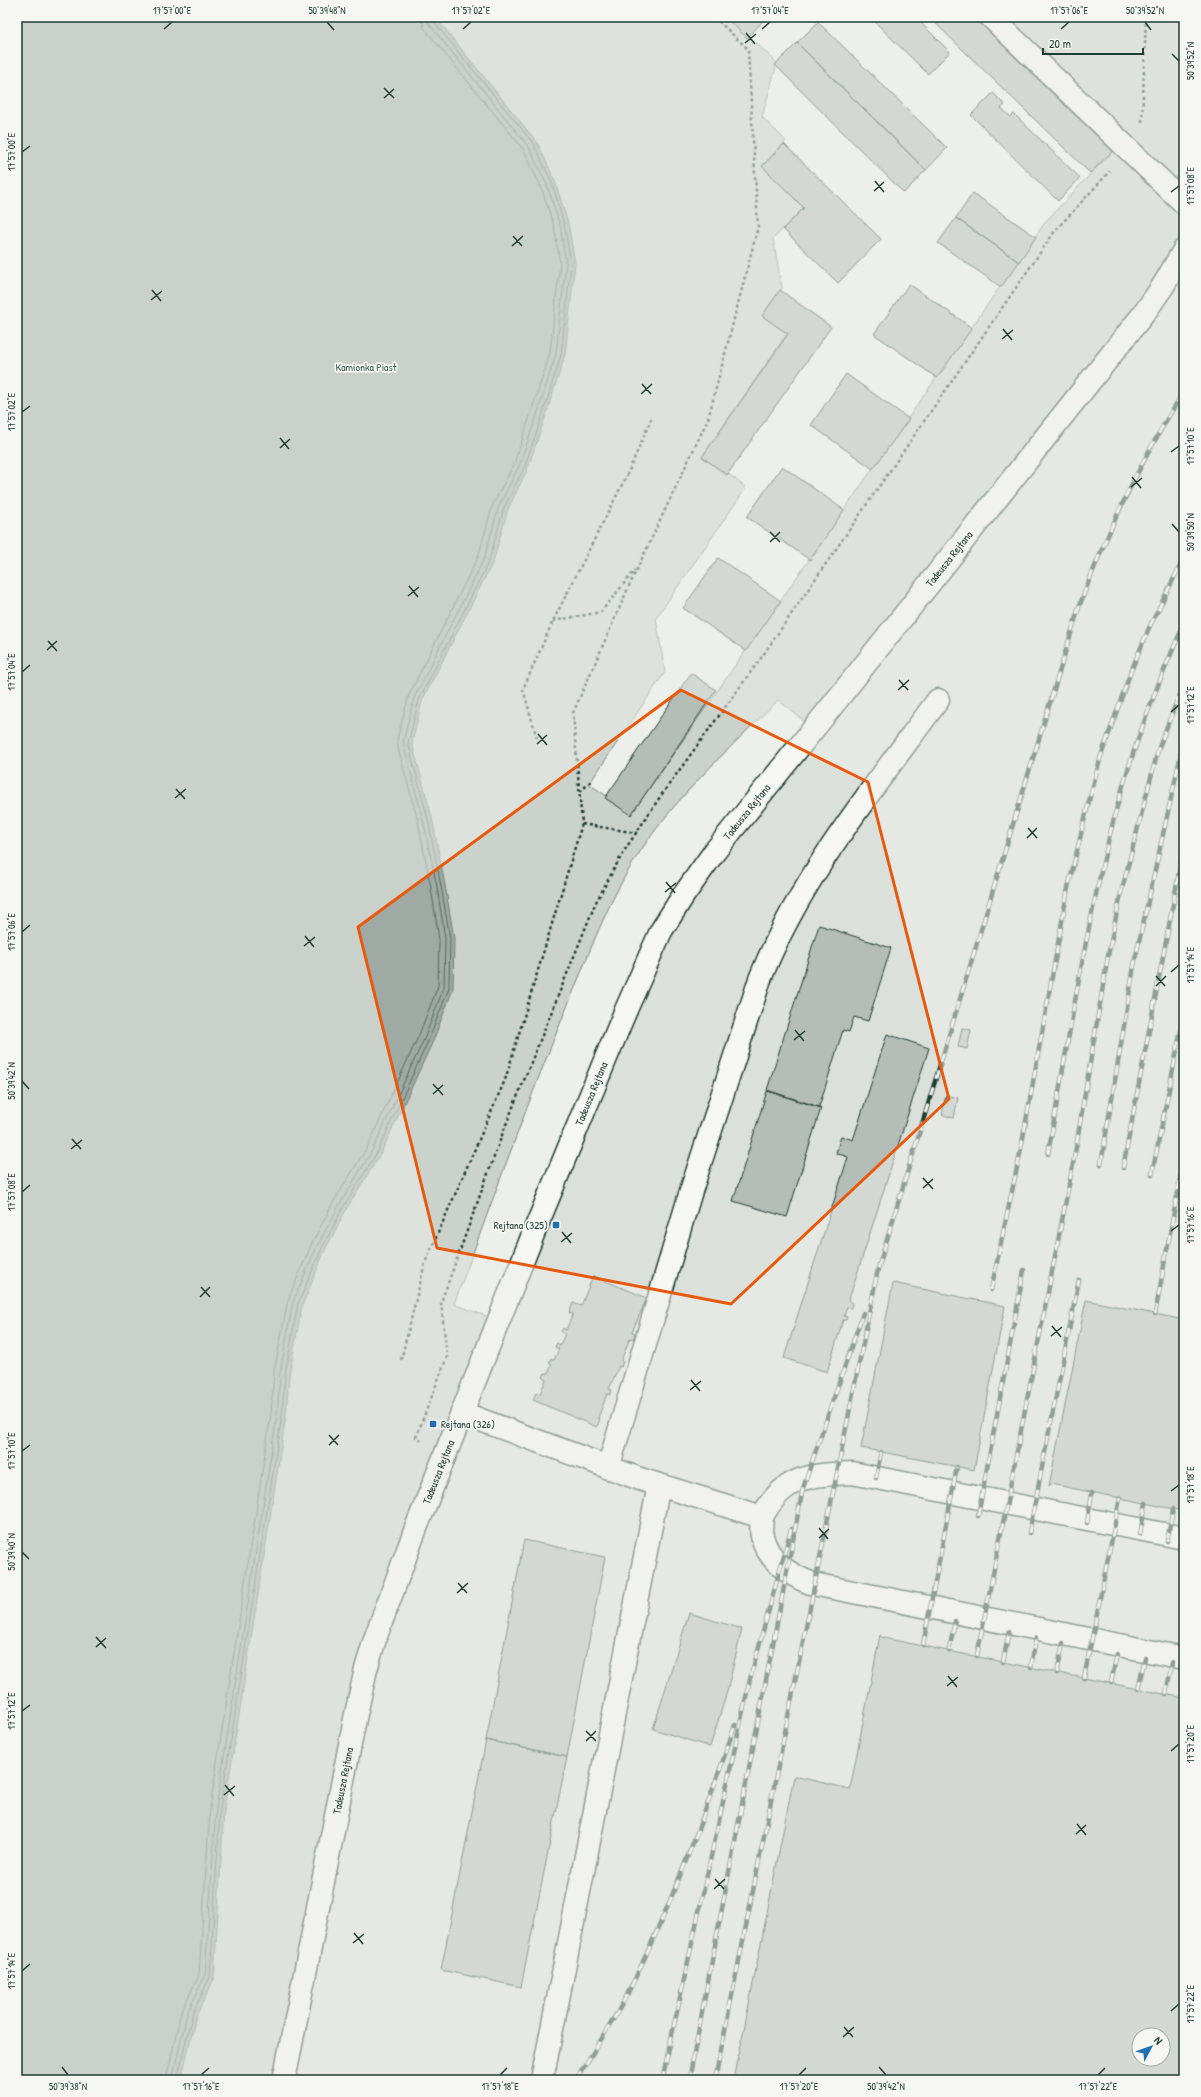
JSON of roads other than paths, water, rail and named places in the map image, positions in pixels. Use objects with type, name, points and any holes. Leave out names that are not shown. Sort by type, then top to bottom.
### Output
[{"type":"street","points":[[991,17],[1184,203]]},
{"type":"street","name":"Tadeusza Rejtana","points":[[284,2080],[366,1669],[394,1587],[534,1232],[661,931],[671,914],[715,851],[1145,312],[1163,286],[1184,250]]},
{"type":"street","points":[[608,1468],[691,1191],[757,986],[773,947],[813,876],[856,812],[938,700]]},
{"type":"street","points":[[462,1413],[608,1468],[762,1517]]},
{"type":"street","points":[[1184,1538],[852,1473],[807,1477],[787,1485],[769,1503],[762,1517],[761,1535],[773,1560],[793,1574],[813,1584],[1184,1658]]},
{"type":"street","points":[[542,2080],[658,1485]]},
{"type":"water","name":"Kamionka Piast","points":[[17,17],[435,17],[537,142],[555,181],[568,223],[575,263],[565,355],[545,418],[527,470],[508,509],[493,562],[422,701],[412,743],[432,818],[454,938],[453,989],[433,1041],[381,1153],[347,1208],[325,1250],[302,1306],[289,1375],[286,1416],[224,1810],[214,1979],[196,2016],[181,2080],[17,2080]]},
{"type":"railway","points":[[715,2080],[878,1269],[1079,607],[1101,550],[1126,496],[1153,443],[1184,391]]},
{"type":"railway","points":[[991,1290],[1021,1149],[1068,888],[1090,797],[1101,756],[1131,671],[1149,628],[1184,558]]},
{"type":"railway","points":[[1048,1154],[1088,934],[1118,803],[1148,712],[1184,624]]},
{"type":"railway","points":[[977,1656],[1074,1159],[1108,956],[1121,893],[1158,750],[1184,682]]},
{"type":"railway","points":[[1101,1164],[1135,960],[1184,740]]},
{"type":"railway","points":[[1123,1168],[1184,846]]},
{"type":"railway","points":[[1152,1174],[1184,1015]]},
{"type":"railway","points":[[1155,1314],[1184,1158]]},
{"type":"railway","points":[[978,1516],[1024,1270]]},
{"type":"railway","points":[[1029,1533],[1079,1280]]},
{"type":"railway","points":[[689,2080],[803,1488],[863,1313]]},
{"type":"railway","points":[[876,1478],[881,1452]]},
{"type":"railway","points":[[923,1645],[957,1467]]},
{"type":"railway","points":[[1087,1523],[1092,1493]]},
{"type":"railway","points":[[1084,1678],[1120,1498]]},
{"type":"railway","points":[[1140,1534],[1146,1503]]},
{"type":"railway","points":[[1167,1541],[1173,1509]]},
{"type":"railway","points":[[662,2080],[750,1679],[791,1529]]},
{"type":"railway","points":[[949,1651],[955,1621]]},
{"type":"railway","points":[[1003,1662],[1009,1632]]},
{"type":"railway","points":[[1031,1667],[1036,1638]]},
{"type":"railway","points":[[1057,1673],[1063,1643]]},
{"type":"railway","points":[[1111,1683],[1117,1654]]},
{"type":"railway","points":[[1138,1689],[1145,1658]]},
{"type":"railway","points":[[1166,1694],[1172,1663]]},
{"type":"railway","points":[[576,2080],[626,1997],[642,1964],[672,1897],[735,1725]]},
{"type":"place","name":"Rejtana (325)","points":[[556,1225]]},
{"type":"place","name":"Rejtana (326)","points":[[433,1424]]}]
